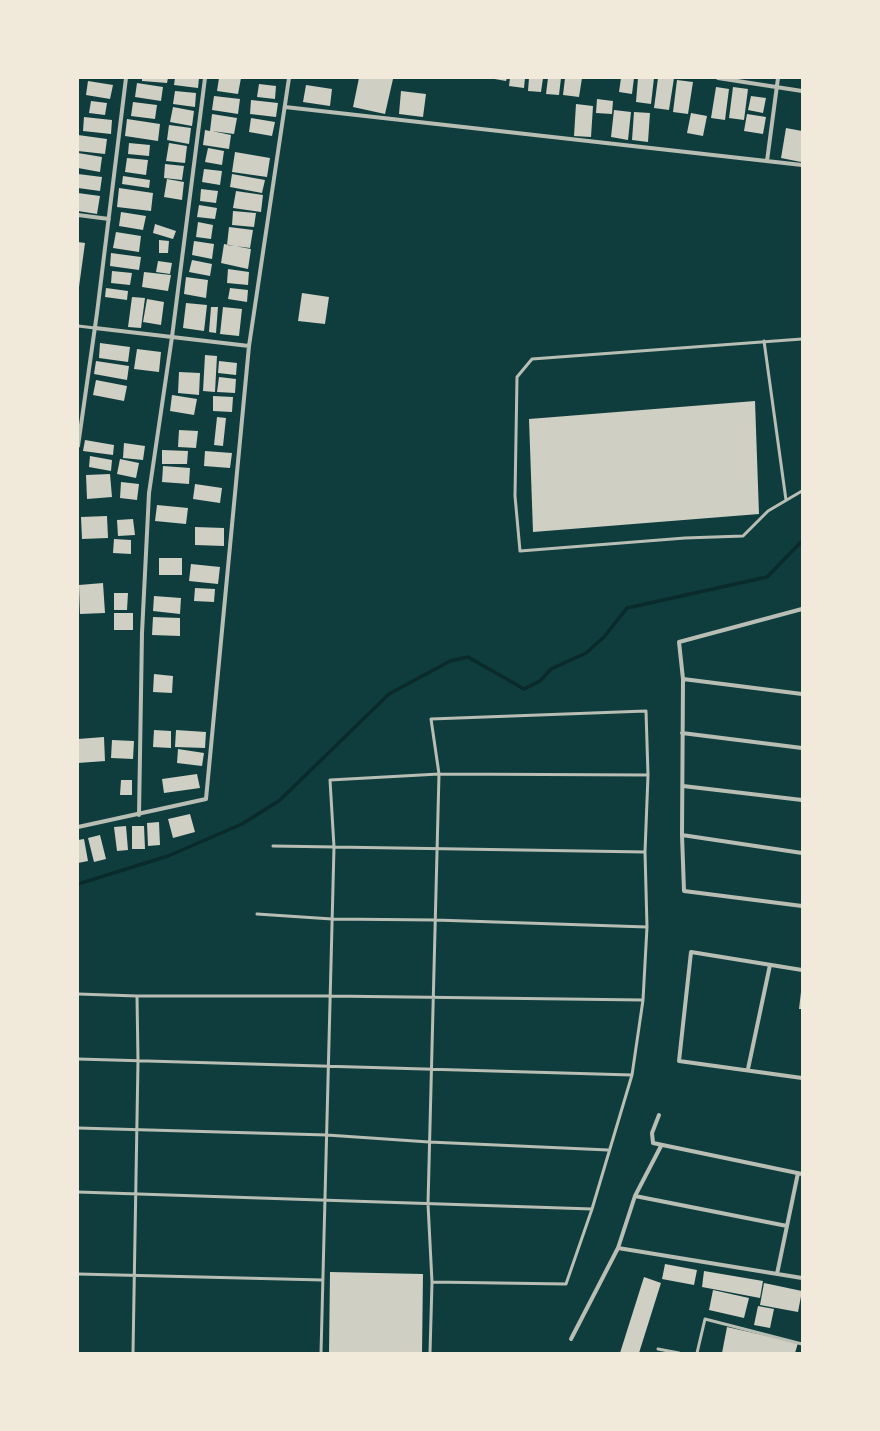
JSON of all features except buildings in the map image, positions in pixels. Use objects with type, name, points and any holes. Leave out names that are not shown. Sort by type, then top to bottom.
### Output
[{"type":"street","points":[[78,446],[95,328],[126,78]]},
{"type":"street","points":[[139,815],[142,633],[149,493],[172,337],[205,78]]},
{"type":"street","points":[[78,827],[139,815],[206,799],[249,346],[289,78]]},
{"type":"street","points":[[718,78],[802,91]]},
{"type":"street","points":[[767,162],[778,78]]},
{"type":"street","points":[[285,107],[802,165]]},
{"type":"street","points":[[78,215],[108,219]]},
{"type":"street","points":[[95,328],[249,346]]},
{"type":"street","points":[[802,609],[679,642],[683,679],[682,835],[684,891],[802,906]]},
{"type":"street","points":[[683,679],[802,694]]},
{"type":"street","points":[[682,733],[802,748]]},
{"type":"street","points":[[683,786],[802,800]]},
{"type":"street","points":[[682,835],[802,853]]},
{"type":"street","points":[[802,970],[691,952],[679,1061],[748,1069],[802,1078]]},
{"type":"street","points":[[748,1069],[770,965]]},
{"type":"street","points":[[658,1115],[652,1133],[652,1143],[800,1174],[777,1274]]},
{"type":"street","points":[[571,1339],[618,1248],[635,1196],[661,1146]]},
{"type":"street","points":[[635,1196],[787,1226]]},
{"type":"street","points":[[618,1248],[802,1278]]},
{"type":"lane","points":[[78,326],[95,328]]},
{"type":"lane","points":[[802,339],[532,359],[517,377],[515,496],[520,552],[685,538],[743,536],[768,511],[802,491]]},
{"type":"lane","points":[[764,341],[786,500]]},
{"type":"lane","points":[[430,1353],[432,1282],[428,1204],[439,774],[431,719],[646,711],[648,774],[645,852],[647,927],[643,1000],[632,1075],[608,1150],[592,1209],[566,1284],[432,1282]]},
{"type":"lane","points":[[321,1353],[334,847],[330,780],[439,774],[648,774]]},
{"type":"lane","points":[[274,846],[437,850],[645,852]]},
{"type":"lane","points":[[257,914],[332,919],[435,920],[647,927]]},
{"type":"lane","points":[[78,994],[137,996],[433,996],[643,1000]]},
{"type":"lane","points":[[133,1353],[138,1061],[137,996]]},
{"type":"lane","points":[[78,1059],[632,1075]]},
{"type":"lane","points":[[78,1128],[327,1135],[429,1142],[608,1150]]},
{"type":"lane","points":[[78,1192],[592,1209]]},
{"type":"lane","points":[[78,1274],[323,1280]]},
{"type":"lane","points":[[697,1353],[705,1319],[802,1344]]},
{"type":"lane","points":[[658,1349],[679,1353]]},
{"type":"waterway","points":[[78,884],[168,856],[242,824],[280,800],[389,694],[450,661],[468,657],[524,689],[540,681],[551,669],[586,653],[604,637],[627,608],[767,577],[802,541]]}]
